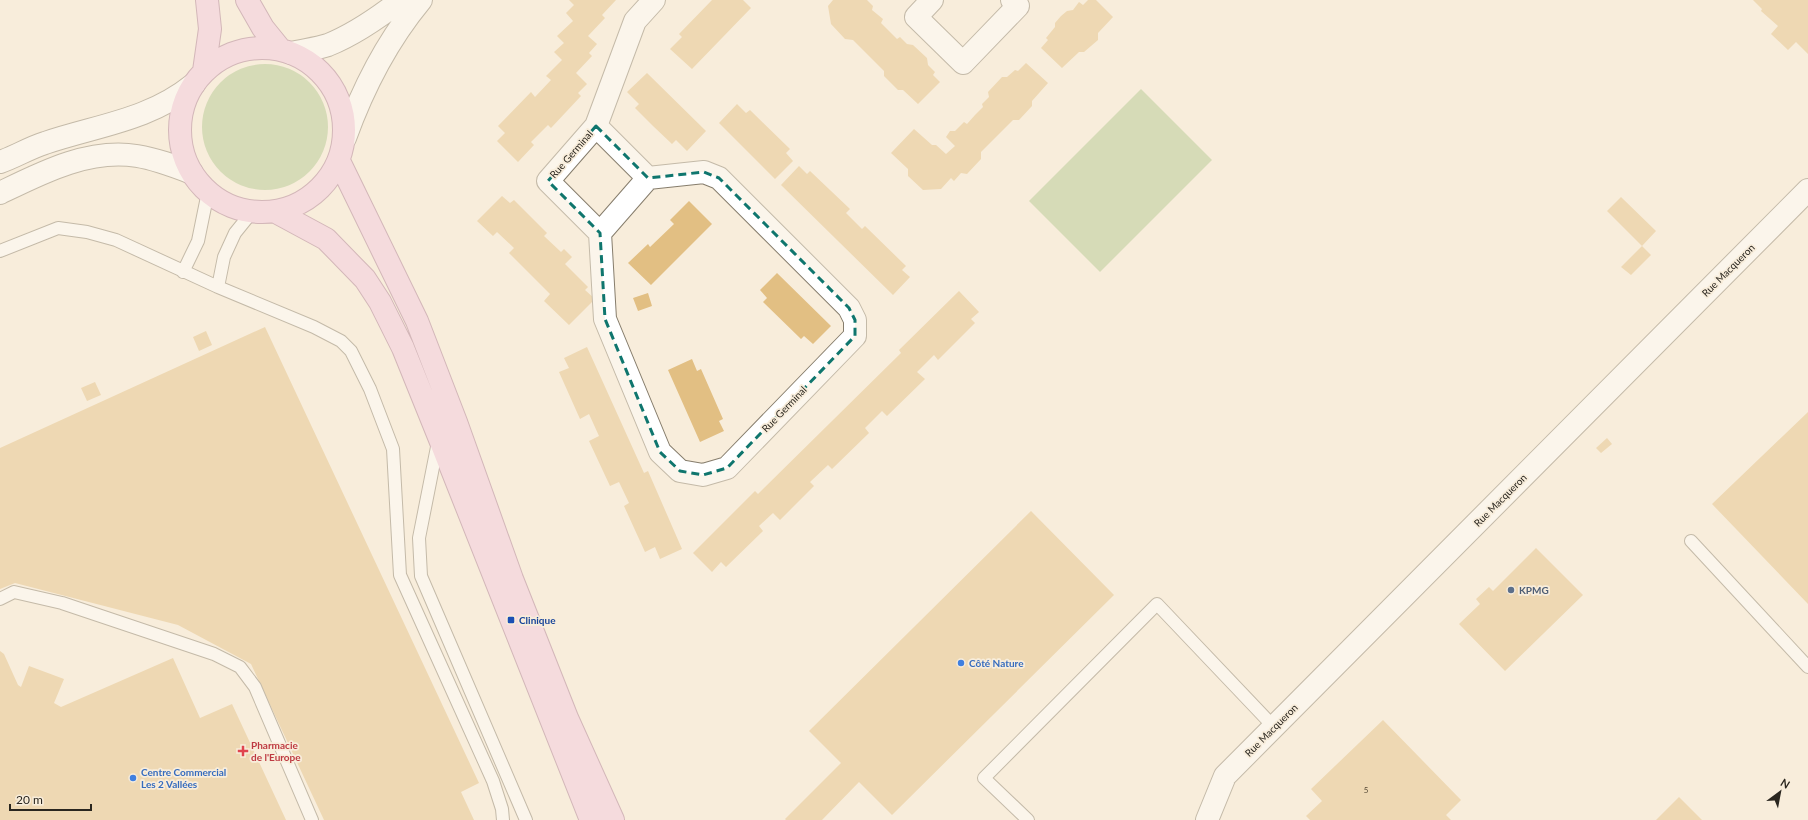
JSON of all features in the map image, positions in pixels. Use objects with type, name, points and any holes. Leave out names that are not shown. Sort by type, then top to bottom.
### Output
[{"type":"main road","points":[[199,78],[220,59],[239,51],[259,48],[285,51],[310,63],[326,78],[338,96],[344,117],[345,138],[339,161],[329,180],[314,195],[296,206],[276,212],[252,212],[229,205],[208,192],[192,174],[183,152],[180,128],[184,105],[199,78],[210,29],[207,0]]},
{"type":"main road","points":[[247,0],[263,28],[285,51]]},
{"type":"main road","points":[[339,161],[417,321],[456,422],[521,601],[567,718],[613,820]]},
{"type":"main road","points":[[276,212],[326,239],[365,279],[380,302],[403,348],[591,820]]},
{"type":"street","points":[[285,51],[326,46],[353,34],[378,18],[401,0]]},
{"type":"street","points":[[345,138],[355,109],[369,78],[392,40],[421,0]]},
{"type":"street","name":"Rue Germinal","points":[[596,126],[648,178],[704,172],[720,178],[849,308],[855,320],[855,336],[727,468],[703,475],[680,471],[660,452],[605,319],[600,233],[548,180],[596,126],[635,20],[654,0]]},
{"type":"street","points":[[932,0],[916,17],[963,63],[1018,6],[1012,0]]},
{"type":"street","points":[[0,162],[43,143],[134,117],[177,98],[199,78]]},
{"type":"street","points":[[0,194],[67,164],[91,158],[113,155],[136,155],[162,162],[192,174]]},
{"type":"street","points":[[600,233],[648,178]]},
{"type":"street","name":"Rue Macqueron","points":[[1207,820],[1225,776],[1808,190]]},
{"type":"lane","points":[[183,272],[198,242],[208,192]]},
{"type":"lane","points":[[218,287],[224,257],[235,233],[252,212]]},
{"type":"lane","points":[[0,251],[58,228],[87,232],[116,240],[183,272],[314,327],[341,341],[351,351],[370,389],[393,449],[400,576],[493,781],[502,809],[503,820]]},
{"type":"lane","points":[[439,437],[419,538],[421,576],[526,820]]},
{"type":"lane","points":[[1690,541],[1808,667]]},
{"type":"lane","points":[[0,599],[14,592],[62,603],[214,654],[240,667],[255,687],[312,820]]},
{"type":"lane","points":[[1028,820],[984,778],[1157,604],[1274,727]]},
{"type":"highlighted area","points":[[596,126],[648,178],[704,172],[719,178],[849,308],[855,320],[855,336],[727,468],[703,475],[680,471],[660,452],[605,319],[600,233],[548,181]]},
{"type":"green space","points":[[271,64],[295,71],[310,82],[321,97],[327,115],[327,139],[321,157],[310,172],[295,183],[277,189],[259,190],[235,183],[220,172],[209,157],[203,139],[202,121],[209,97],[220,82],[235,71],[253,65]]},
{"type":"green space","points":[[1141,89],[1212,160],[1100,272],[1029,201]]},
{"type":"building","points":[[569,0],[616,0],[602,15],[605,18],[588,36],[597,44],[589,53],[592,56],[576,73],[587,84],[578,93],[581,96],[551,128],[548,125],[531,142],[534,145],[518,162],[497,141],[505,133],[498,126],[531,92],[535,97],[551,80],[546,76],[562,60],[554,52],[564,43],[557,36],[573,21],[566,13],[574,5]]},
{"type":"building","points":[[712,0],[743,0],[751,8],[692,69],[670,49],[682,37],[679,34]]},
{"type":"building","points":[[833,0],[867,0],[873,6],[872,10],[883,19],[881,23],[897,39],[900,37],[907,44],[913,45],[927,58],[928,65],[935,72],[933,75],[940,82],[918,104],[903,90],[898,90],[884,76],[884,71],[853,40],[845,39],[831,24],[828,6]]},
{"type":"building","points":[[1088,0],[1096,0],[1113,17],[1098,33],[1098,40],[1084,52],[1079,52],[1062,68],[1041,48],[1048,40],[1046,38],[1055,27],[1055,23],[1061,16],[1067,11],[1073,10],[1079,2],[1083,5]]},
{"type":"building","points":[[1753,0],[1808,0],[1808,54],[1796,42],[1788,50],[1771,34],[1778,26],[1761,11],[1762,9]]},
{"type":"building","points":[[1026,63],[1048,83],[1032,101],[1032,106],[1019,120],[1013,120],[981,152],[981,159],[967,174],[961,173],[954,181],[951,178],[941,189],[923,190],[908,176],[908,169],[891,153],[914,129],[932,145],[936,145],[946,154],[955,146],[946,137],[950,131],[955,131],[964,122],[967,124],[983,107],[982,104],[989,97],[988,92],[1002,77],[1007,77],[1015,70],[1018,71]]},
{"type":"building","points":[[647,73],[706,131],[687,151],[676,140],[672,144],[635,108],[639,104],[627,92]]},
{"type":"building","points":[[737,104],[746,113],[750,110],[790,149],[786,153],[793,161],[775,179],[719,123]]},
{"type":"building","points":[[799,166],[807,174],[810,171],[850,209],[846,213],[862,229],[865,226],[906,266],[902,270],[910,277],[893,295],[781,185]]},
{"type":"building","points":[[502,196],[510,203],[514,200],[547,233],[544,236],[561,252],[564,249],[572,257],[565,264],[588,287],[585,290],[595,299],[569,325],[544,301],[550,294],[509,253],[514,248],[497,232],[493,236],[477,221]]},
{"type":"building","points":[[1621,197],[1656,231],[1642,246],[1607,211]]},
{"type":"building","points":[[689,201],[712,224],[651,285],[628,263],[648,244],[650,247],[674,224],[670,220]]},
{"type":"building","points":[[1642,246],[1651,255],[1631,275],[1621,267]]},
{"type":"building","points":[[777,273],[831,326],[813,344],[804,336],[801,339],[763,302],[767,298],[760,290]]},
{"type":"building","points":[[959,291],[979,312],[971,319],[975,323],[938,360],[934,355],[917,372],[925,379],[887,416],[882,411],[865,428],[869,433],[832,469],[828,465],[810,482],[814,486],[780,520],[773,513],[759,526],[763,531],[726,567],[721,562],[712,572],[693,553],[755,491],[758,494],[901,353],[899,350]]},
{"type":"building","points":[[648,293],[652,306],[638,311],[633,298]]},
{"type":"building","points":[[265,327],[479,783],[461,792],[474,820],[324,820],[251,664],[178,625],[15,583],[0,589],[0,448]]},
{"type":"building","points":[[206,331],[212,345],[199,351],[193,337]]},
{"type":"building","points":[[587,347],[644,473],[648,471],[682,549],[660,559],[655,547],[645,552],[624,506],[629,503],[619,482],[610,486],[589,441],[599,436],[589,414],[580,419],[559,372],[569,368],[564,358]]},
{"type":"building","points":[[692,359],[697,371],[701,369],[723,419],[719,421],[724,431],[700,442],[668,370]]},
{"type":"building","points":[[95,382],[101,395],[87,401],[81,388]]},
{"type":"building","points":[[1808,412],[1808,604],[1712,504]]},
{"type":"building","points":[[1607,438],[1612,444],[1601,453],[1596,448]]},
{"type":"building","name":"Côté Nature","points":[[1031,511],[1114,595],[892,815],[859,782],[822,820],[786,820],[785,819],[841,763],[809,731]]},
{"type":"building","points":[[1536,548],[1583,595],[1505,671],[1459,624],[1480,604],[1476,599],[1489,587],[1493,591]]},
{"type":"building","name":"Centre Commercial Les 2 Vallées","points":[[0,651],[4,654],[18,685],[21,687],[29,666],[64,679],[54,703],[61,707],[173,658],[200,718],[232,704],[286,820],[0,820]]},
{"type":"building","points":[[1383,720],[1461,800],[1446,815],[1451,820],[1310,820],[1306,816],[1322,801],[1311,789]]},
{"type":"building","points":[[1679,797],[1702,820],[1656,820]]},
{"type":"place","name":"KPMG","points":[[1511,590]]},
{"type":"place","name":"Clinique","points":[[511,620]]},
{"type":"place","name":"Côté Nature","points":[[961,663]]},
{"type":"place","name":"Pharmacie de l'Europe","points":[[243,751]]},
{"type":"place","name":"Centre Commercial Les 2 Vallées","points":[[133,778]]}]
